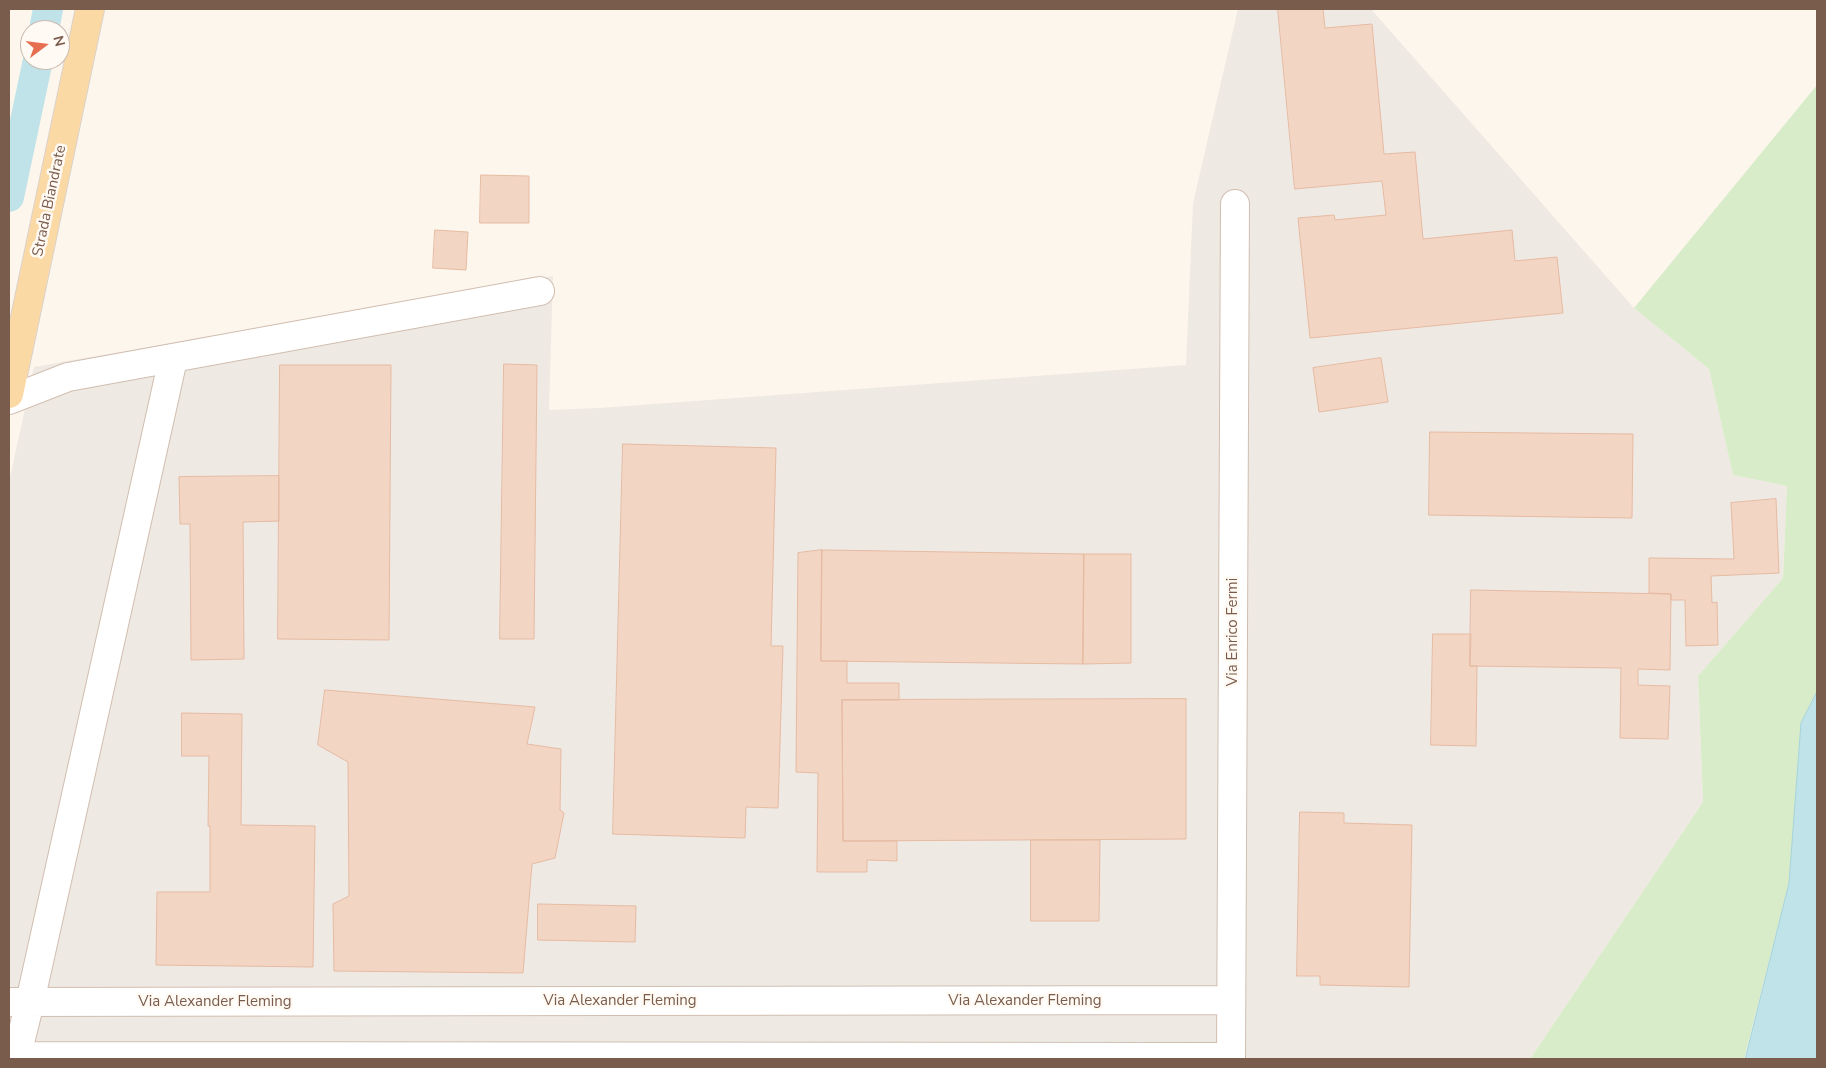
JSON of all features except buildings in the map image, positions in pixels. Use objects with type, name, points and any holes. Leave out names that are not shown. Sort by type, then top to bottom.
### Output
[{"type":"main road","name":"Strada Biandrate","points":[[9,394],[90,9]]},
{"type":"street","name":"Via Enrico Fermi","points":[[1230,1058],[1234,204]]},
{"type":"street","points":[[9,400],[68,377],[540,291]]},
{"type":"street","points":[[173,359],[20,1002],[14,1057],[1230,1058]]},
{"type":"street","name":"Via Alexander Fleming","points":[[20,1002],[1231,1000]]},
{"type":"shaded area","points":[[1238,9],[1371,9],[1634,308],[1709,369],[1733,475],[1787,486],[1783,578],[1698,676],[1703,802],[1530,1059],[9,1059],[9,482],[34,367],[553,276],[549,410],[599,408],[1186,365],[1193,203]]},
{"type":"green space","points":[[1817,85],[1817,692],[1801,723],[1789,883],[1744,1059],[1530,1059],[1703,802],[1698,676],[1783,578],[1787,486],[1733,475],[1709,369],[1634,308]]},
{"type":"water","points":[[1817,692],[1817,1059],[1745,1059],[1789,883],[1801,723]]},
{"type":"waterway","points":[[46,20],[48,9]]},
{"type":"waterway","points":[[9,197],[36,70]]}]
